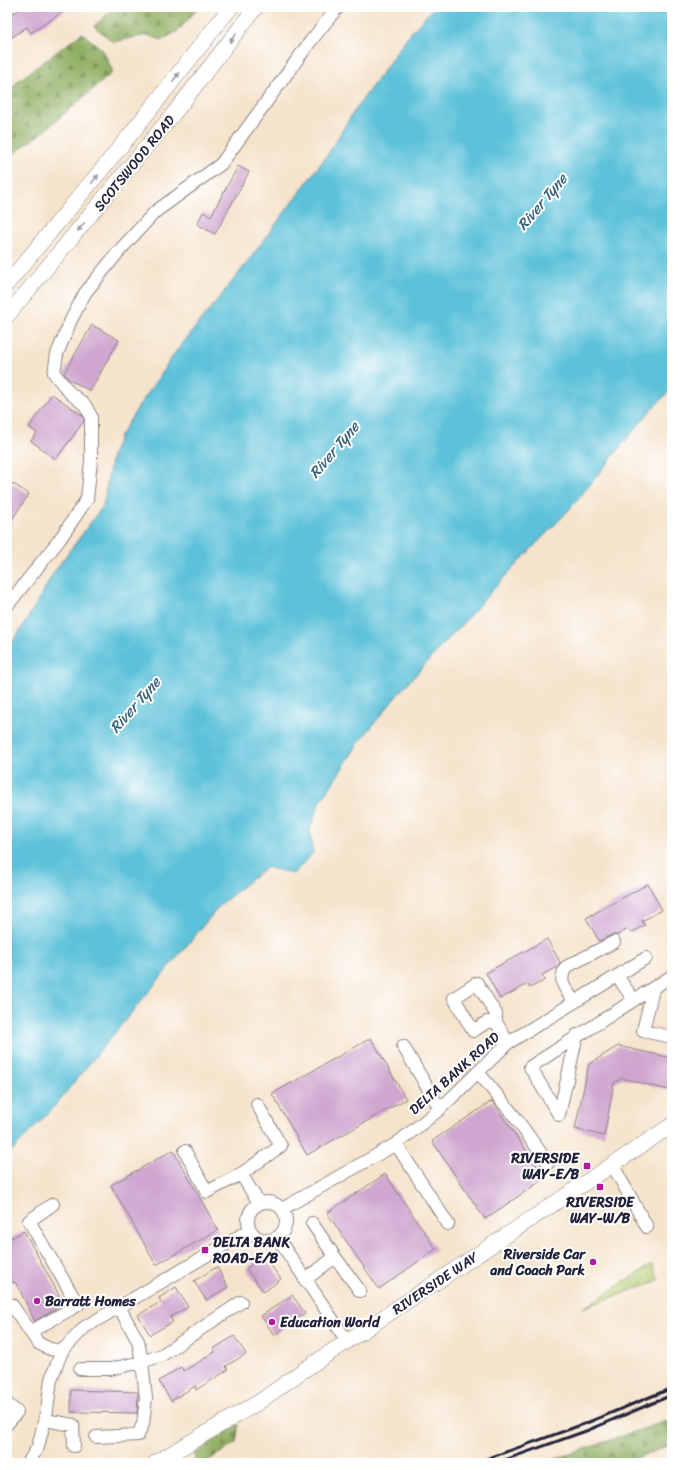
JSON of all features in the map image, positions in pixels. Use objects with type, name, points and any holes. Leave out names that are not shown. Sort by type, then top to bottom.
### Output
[{"type":"main road","name":"SCOTSWOOD ROAD","points":[[7,284],[126,140],[231,7]]},
{"type":"main road","name":"SCOTSWOOD ROAD","points":[[7,316],[175,112],[256,7]]},
{"type":"main road","points":[[7,271],[31,256]]},
{"type":"main road","name":"RIVERSIDE WAY","points":[[155,1463],[258,1402],[347,1341],[672,1125]]},
{"type":"street","points":[[7,606],[60,539],[87,499],[91,461],[91,416],[85,405],[70,393],[54,373],[57,354],[71,320],[85,293],[120,250],[156,212],[221,164],[310,42],[338,7]]},
{"type":"street","points":[[575,1002],[562,983],[562,975],[566,967],[614,942]]},
{"type":"street","name":"DELTA BANK ROAD","points":[[282,1209],[396,1144],[440,1109],[508,1043],[646,958]]},
{"type":"street","points":[[617,976],[634,1000]]},
{"type":"street","points":[[577,1035],[559,1114],[530,1066],[577,1035],[672,976]]},
{"type":"street","points":[[653,989],[643,1031],[672,1037]]},
{"type":"street","points":[[496,1022],[508,1043]]},
{"type":"street","points":[[403,1046],[440,1109]]},
{"type":"street","points":[[478,1072],[515,1116],[548,1163]]},
{"type":"street","points":[[185,1151],[207,1192],[241,1174],[281,1146],[257,1104]]},
{"type":"street","points":[[396,1144],[448,1224]]},
{"type":"street","points":[[612,1164],[647,1227]]},
{"type":"street","points":[[241,1174],[259,1203]]},
{"type":"street","points":[[271,1202],[277,1204],[282,1209],[286,1220],[285,1227],[277,1237],[271,1239],[259,1238],[250,1230],[248,1224],[250,1212],[259,1203],[271,1202]]},
{"type":"street","points":[[30,1332],[78,1305],[29,1221],[54,1204]]},
{"type":"street","points":[[312,1223],[360,1291]]},
{"type":"street","points":[[28,1463],[38,1447],[48,1410],[51,1379],[62,1351],[85,1327],[250,1230]]},
{"type":"street","points":[[277,1237],[347,1341]]},
{"type":"street","points":[[305,1280],[335,1257]]},
{"type":"street","points":[[80,1369],[110,1369],[142,1362],[162,1355],[241,1302]]},
{"type":"street","points":[[7,1303],[12,1304],[38,1343],[50,1349],[62,1351]]},
{"type":"street","points":[[96,1437],[138,1435],[143,1424],[146,1398],[138,1341],[119,1307]]},
{"type":"street","points":[[7,1404],[17,1412],[7,1424]]},
{"type":"street","points":[[45,1420],[73,1425],[74,1446]]},
{"type":"green space","points":[[116,7],[199,7],[178,31],[162,40],[147,35],[113,42],[94,26]]},
{"type":"green space","points":[[82,33],[103,50],[113,72],[48,128],[7,160],[7,93],[18,81]]},
{"type":"green space","points":[[652,1264],[659,1280],[583,1308]]},
{"type":"green space","points":[[672,1419],[672,1444],[624,1463],[544,1463]]},
{"type":"green space","points":[[239,1424],[236,1443],[204,1463],[195,1463],[194,1454]]},
{"type":"water","name":"River Tyne","points":[[434,7],[672,7],[672,389],[650,411],[568,511],[511,570],[399,693],[360,741],[319,804],[310,829],[313,853],[293,874],[266,867],[221,904],[52,1109],[7,1156],[7,651],[54,572],[103,506],[112,455],[120,436],[137,409],[174,354],[243,268],[328,154],[351,116],[408,36]]},
{"type":"building","points":[[7,7],[10,7],[14,13],[24,7],[70,7],[31,33],[27,27],[12,37],[7,29]]},
{"type":"building","points":[[238,166],[249,172],[215,234],[197,224],[203,212],[211,216]]},
{"type":"building","points":[[92,325],[119,340],[90,391],[67,378],[64,373]]},
{"type":"building","points":[[52,394],[84,418],[84,421],[56,459],[31,441],[37,433],[29,427]]},
{"type":"building","points":[[7,480],[29,494],[7,527]]},
{"type":"building","points":[[648,884],[662,910],[642,921],[645,925],[631,933],[628,929],[617,935],[611,935],[599,941],[586,918]]},
{"type":"building","points":[[547,939],[560,962],[558,967],[542,975],[545,980],[530,988],[528,984],[500,999],[486,973]]},
{"type":"building","points":[[371,1038],[406,1099],[307,1155],[272,1094]]},
{"type":"building","points":[[618,1046],[672,1058],[672,1091],[622,1078],[614,1083],[604,1136],[575,1129],[589,1064]]},
{"type":"building","points":[[492,1101],[545,1178],[485,1219],[432,1141]]},
{"type":"building","points":[[173,1150],[218,1230],[156,1265],[111,1185]]},
{"type":"building","points":[[385,1174],[436,1249],[379,1289],[327,1213]]},
{"type":"building","points":[[24,1231],[64,1304],[35,1321],[16,1283],[7,1280],[7,1240]]},
{"type":"building","points":[[263,1255],[281,1279],[264,1292],[246,1269]]},
{"type":"building","points":[[217,1267],[228,1287],[206,1300],[194,1281]]},
{"type":"building","points":[[176,1287],[188,1307],[170,1317],[173,1322],[150,1335],[138,1315],[161,1302],[159,1298]]},
{"type":"building","points":[[292,1295],[305,1313],[274,1335],[261,1316]]},
{"type":"building","points":[[234,1336],[246,1354],[226,1366],[228,1370],[196,1390],[195,1386],[171,1401],[159,1381],[181,1367],[184,1371],[215,1352],[213,1349]]},
{"type":"building","points":[[71,1390],[138,1392],[137,1413],[71,1412]]},
{"type":"railway","points":[[475,1463],[584,1424],[672,1388]]},
{"type":"railway","points":[[496,1463],[586,1431],[672,1395]]},
{"type":"place","name":"RIVERSIDE WAY-E/B","points":[[587,1166]]},
{"type":"place","name":"RIVERSIDE WAY-W/B","points":[[600,1187]]},
{"type":"place","name":"DELTA BANK ROAD-E/B","points":[[205,1250]]},
{"type":"place","name":"Riverside Car and Coach Park","points":[[593,1262]]},
{"type":"place","name":"Barratt Homes","points":[[37,1301]]},
{"type":"place","name":"Education World","points":[[272,1322]]}]
